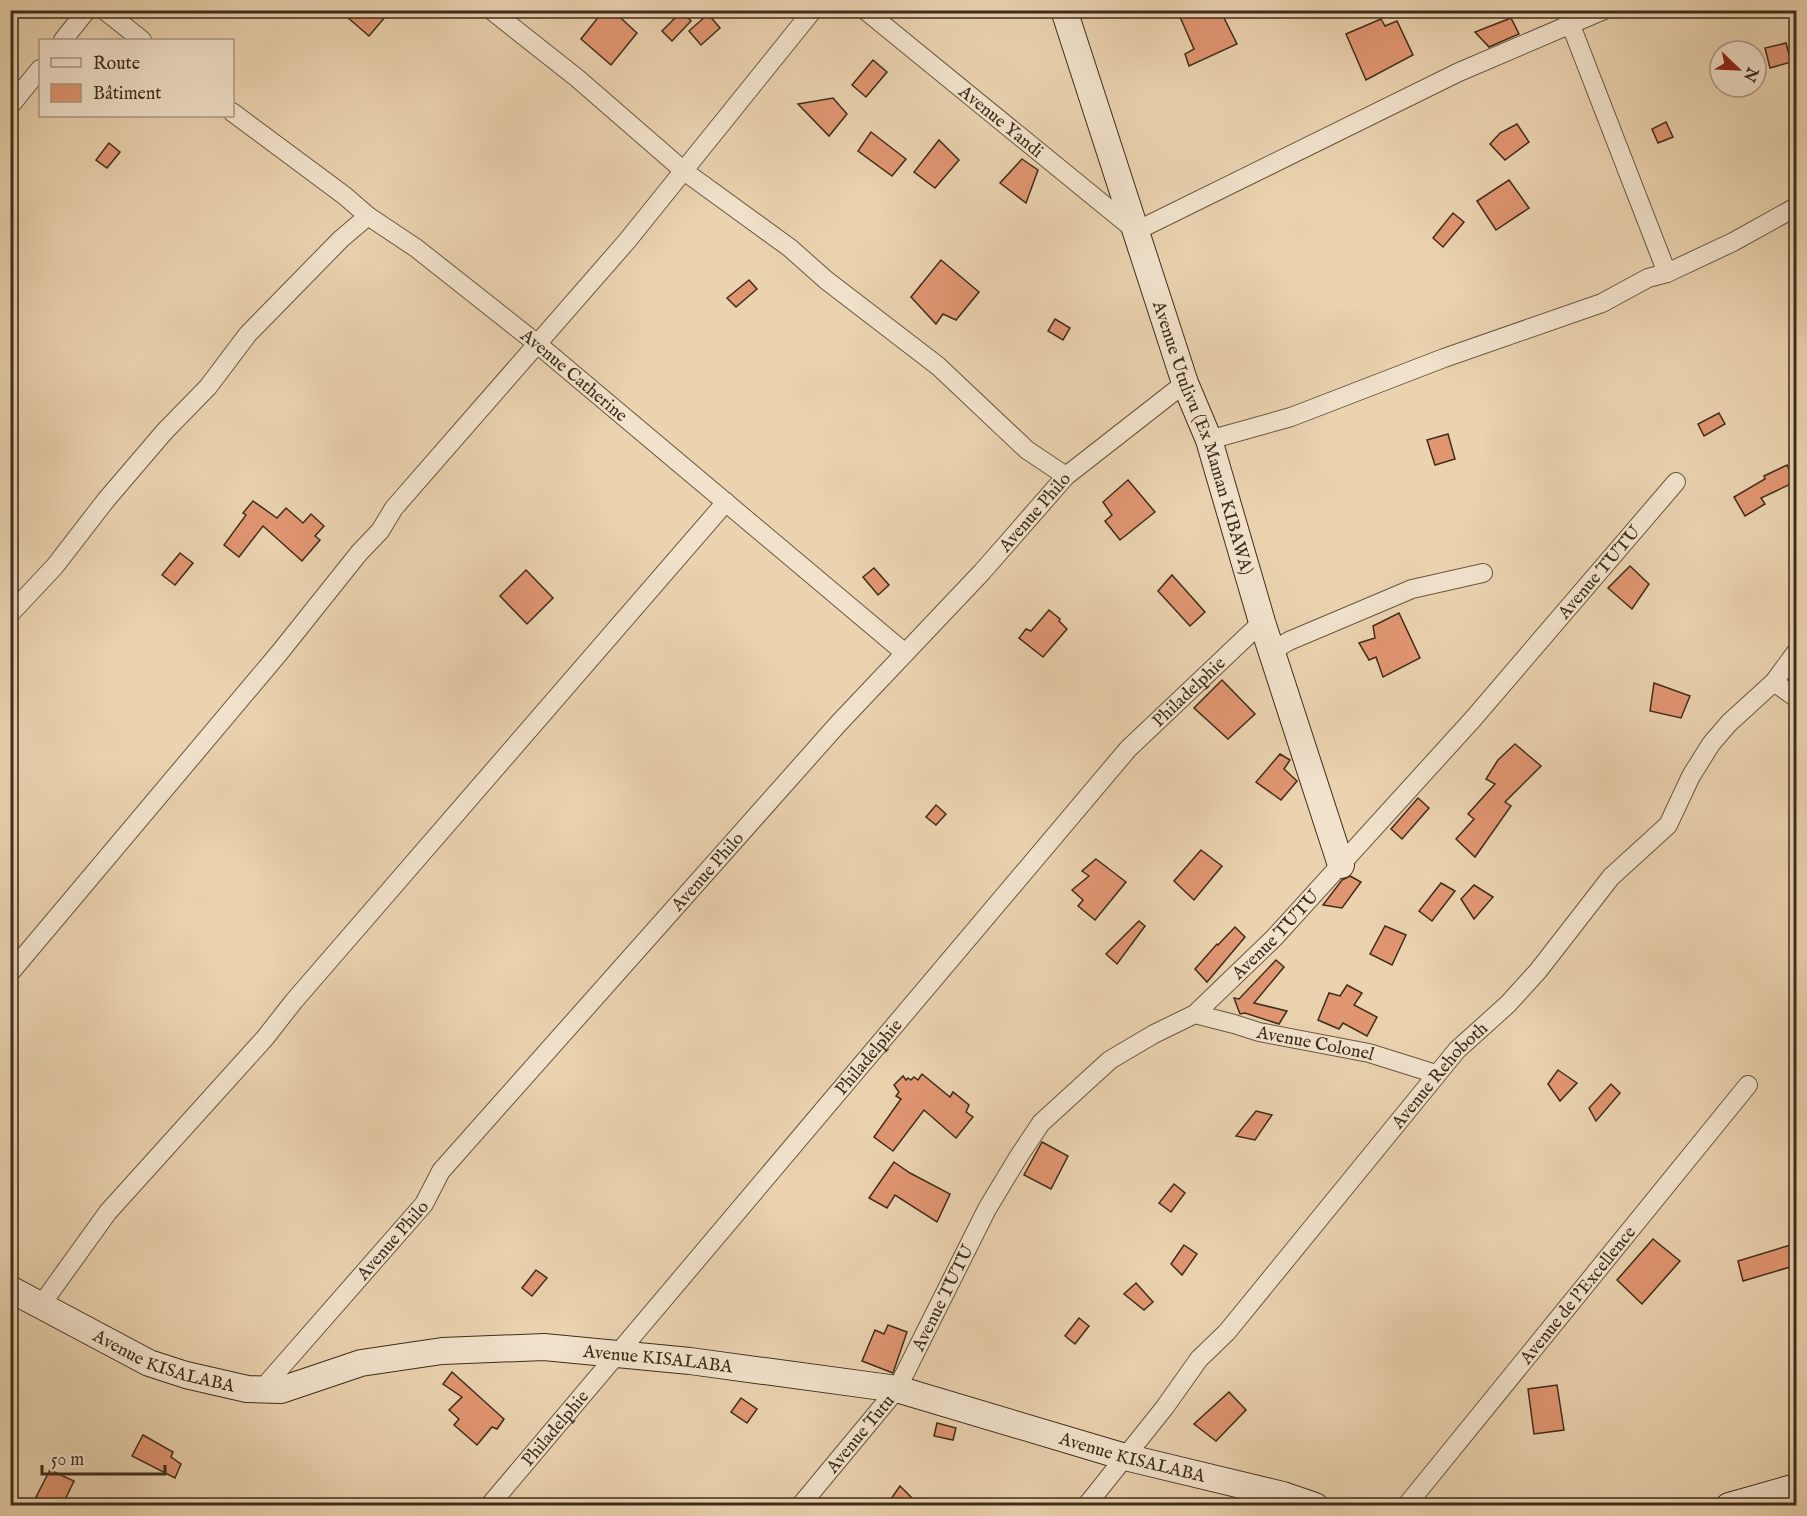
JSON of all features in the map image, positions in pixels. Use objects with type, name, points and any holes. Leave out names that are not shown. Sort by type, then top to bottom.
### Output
[{"type":"street","points":[[64,39],[87,10]]},
{"type":"street","points":[[104,10],[141,39]]},
{"type":"street","points":[[491,10],[577,78],[684,171],[790,248],[826,280],[938,366],[1027,450],[1066,476]]},
{"type":"street","points":[[10,973],[280,652],[359,553],[380,531],[394,508],[627,241],[813,10]]},
{"type":"street","name":"Avenue Yandi","points":[[866,10],[1136,231]]},
{"type":"street","name":"Avenue Utulivu (Ex Maman KIBAWA)","points":[[1064,10],[1185,383],[1209,440],[1262,622],[1341,865]]},
{"type":"street","points":[[1136,231],[1567,18],[1604,10]]},
{"type":"street","points":[[1567,18],[1667,273]]},
{"type":"street","points":[[10,106],[39,70]]},
{"type":"street","name":"Avenue Catherine","points":[[234,113],[345,196],[368,216],[416,248],[537,343],[905,653]]},
{"type":"street","points":[[1209,440],[1291,417],[1444,358],[1602,303],[1648,278],[1667,273],[1733,242],[1797,207]]},
{"type":"street","points":[[10,614],[55,566],[106,500],[165,431],[208,387],[248,334],[341,238],[368,216]]},
{"type":"street","name":"Avenue Philo","points":[[262,1389],[424,1204],[441,1171],[838,724],[982,572],[1066,476],[1185,383]]},
{"type":"street","name":"Avenue TUTU","points":[[897,1389],[987,1209],[1018,1156],[1041,1123],[1110,1060],[1154,1034],[1195,1014],[1274,938],[1473,719],[1676,482]]},
{"type":"street","points":[[41,1305],[108,1212],[265,1038],[294,1001],[726,502]]},
{"type":"street","points":[[1272,651],[1289,641],[1412,589],[1483,573]]},
{"type":"street","name":"Philadelphie","points":[[489,1506],[1128,749],[1262,622]]},
{"type":"street","name":"Avenue Rehoboth","points":[[1086,1506],[1165,1407],[1199,1359],[1227,1332],[1436,1074],[1457,1050],[1508,1004],[1538,971],[1611,877],[1668,825],[1691,776],[1711,744],[1729,723],[1774,682],[1797,652]]},
{"type":"street","points":[[1774,682],[1797,698]]},
{"type":"street","name":"Avenue Colonel","points":[[1195,1014],[1259,1032],[1369,1053],[1436,1074]]},
{"type":"street","name":"Avenue de l'Excellence","points":[[1406,1506],[1748,1085]]},
{"type":"street","name":"Avenue KISALABA","points":[[10,1288],[148,1363],[186,1375],[246,1389],[281,1390],[361,1363],[442,1351],[544,1347],[690,1362],[897,1389],[1125,1457],[1283,1495],[1315,1506]]},
{"type":"street","name":"Avenue Tutu","points":[[800,1506],[897,1389]]},
{"type":"street","points":[[1729,1506],[1797,1487]]},
{"type":"building","points":[[339,10],[391,10],[369,36]]},
{"type":"building","points":[[604,10],[612,10],[637,33],[611,65],[581,39]]},
{"type":"building","points":[[1177,10],[1220,10],[1237,44],[1189,66],[1185,54],[1194,49]]},
{"type":"building","points":[[682,11],[691,21],[672,41],[662,31]]},
{"type":"building","points":[[708,14],[720,28],[701,45],[689,31]]},
{"type":"building","points":[[1511,18],[1519,34],[1489,47],[1475,32]]},
{"type":"building","points":[[1381,19],[1385,26],[1397,21],[1413,55],[1366,80],[1346,34]]},
{"type":"building","points":[[1786,43],[1791,62],[1770,68],[1768,47]]},
{"type":"building","points":[[873,60],[887,72],[866,97],[852,85]]},
{"type":"building","points":[[833,98],[847,114],[829,136],[798,104]]},
{"type":"building","points":[[1666,122],[1673,137],[1658,143],[1652,129]]},
{"type":"building","points":[[1517,124],[1529,142],[1505,160],[1490,144],[1500,133]]},
{"type":"building","points":[[871,132],[906,159],[892,176],[858,151]]},
{"type":"building","points":[[939,140],[959,160],[935,188],[914,172]]},
{"type":"building","points":[[109,143],[120,152],[107,168],[96,160]]},
{"type":"building","points":[[1022,159],[1038,170],[1026,203],[1000,183]]},
{"type":"building","points":[[1509,180],[1529,208],[1496,230],[1477,201]]},
{"type":"building","points":[[1453,213],[1464,222],[1443,247],[1433,238]]},
{"type":"building","points":[[941,260],[979,292],[956,320],[943,314],[936,324],[911,297]]},
{"type":"building","points":[[749,280],[757,289],[736,307],[727,298]]},
{"type":"building","points":[[1055,319],[1070,328],[1063,340],[1048,331]]},
{"type":"building","points":[[1719,413],[1725,424],[1704,436],[1698,424]]},
{"type":"building","points":[[1448,434],[1455,459],[1435,465],[1427,440]]},
{"type":"building","points":[[1787,465],[1795,482],[1761,498],[1765,504],[1745,516],[1734,497],[1765,479],[1764,476]]},
{"type":"building","points":[[1128,480],[1155,512],[1120,540],[1105,521],[1112,515],[1103,502]]},
{"type":"building","points":[[253,501],[277,518],[286,508],[303,523],[311,514],[324,526],[315,536],[320,540],[302,561],[263,526],[239,557],[224,545],[246,515],[243,513]]},
{"type":"building","points":[[180,553],[193,563],[175,585],[162,575]]},
{"type":"building","points":[[1630,566],[1649,584],[1632,609],[1608,588]]},
{"type":"building","points":[[874,568],[889,585],[878,595],[863,577]]},
{"type":"building","points":[[526,570],[553,598],[527,624],[500,596]]},
{"type":"building","points":[[1172,575],[1205,612],[1190,626],[1158,591]]},
{"type":"building","points":[[1049,610],[1067,629],[1043,657],[1019,638],[1026,629],[1031,631]]},
{"type":"building","points":[[1399,613],[1420,658],[1383,677],[1376,657],[1369,660],[1359,643],[1375,638],[1373,626]]},
{"type":"building","points":[[1222,680],[1255,714],[1228,739],[1194,708]]},
{"type":"building","points":[[1654,683],[1690,696],[1681,718],[1650,711]]},
{"type":"building","points":[[1515,744],[1541,766],[1505,802],[1511,806],[1475,857],[1456,839],[1474,819],[1468,814],[1495,784],[1486,779],[1498,760]]},
{"type":"building","points":[[1280,754],[1290,760],[1284,769],[1297,781],[1281,800],[1256,782]]},
{"type":"building","points":[[1418,798],[1429,808],[1402,839],[1391,829]]},
{"type":"building","points":[[936,805],[946,814],[936,825],[926,817]]},
{"type":"building","points":[[1201,850],[1222,866],[1194,900],[1174,881]]},
{"type":"building","points":[[1096,859],[1126,882],[1095,920],[1078,906],[1083,900],[1072,890],[1089,876],[1082,871]]},
{"type":"building","points":[[1350,876],[1361,882],[1342,908],[1323,905],[1342,880]]},
{"type":"building","points":[[1441,883],[1455,891],[1432,921],[1419,911]]},
{"type":"building","points":[[1474,885],[1493,897],[1474,919],[1461,899]]},
{"type":"building","points":[[1139,921],[1145,926],[1117,964],[1106,954]]},
{"type":"building","points":[[1385,926],[1406,935],[1392,965],[1370,954]]},
{"type":"building","points":[[1235,927],[1245,937],[1207,982],[1195,969]]},
{"type":"building","points":[[1276,960],[1284,967],[1254,1003],[1287,1011],[1279,1024],[1245,1013],[1240,1014],[1234,998],[1239,999]]},
{"type":"building","points":[[1347,985],[1362,993],[1354,1005],[1377,1017],[1367,1036],[1343,1023],[1339,1029],[1318,1020],[1329,993],[1340,996]]},
{"type":"building","points":[[1558,1070],[1577,1083],[1560,1101],[1548,1084]]},
{"type":"building","points":[[922,1074],[950,1097],[953,1092],[969,1105],[966,1112],[973,1117],[956,1138],[924,1110],[893,1151],[874,1137],[901,1099],[896,1096],[899,1092],[894,1085],[903,1076],[906,1080],[914,1077],[918,1080]]},
{"type":"building","points":[[1611,1084],[1620,1093],[1596,1121],[1589,1108]]},
{"type":"building","points":[[1256,1111],[1272,1115],[1255,1140],[1236,1136]]},
{"type":"building","points":[[1042,1142],[1068,1156],[1051,1189],[1024,1175]]},
{"type":"building","points":[[894,1162],[950,1194],[937,1222],[895,1195],[887,1208],[869,1198]]},
{"type":"building","points":[[1174,1184],[1185,1193],[1171,1212],[1159,1203]]},
{"type":"building","points":[[1653,1239],[1680,1261],[1642,1304],[1617,1280]]},
{"type":"building","points":[[1797,1243],[1797,1265],[1743,1281],[1738,1261]]},
{"type":"building","points":[[1184,1245],[1197,1254],[1182,1275],[1171,1264]]},
{"type":"building","points":[[536,1270],[547,1278],[532,1296],[522,1288]]},
{"type":"building","points":[[1136,1283],[1153,1302],[1144,1310],[1124,1294]]},
{"type":"building","points":[[1079,1318],[1089,1326],[1075,1344],[1065,1336]]},
{"type":"building","points":[[888,1325],[907,1332],[893,1373],[862,1361],[875,1330],[884,1334]]},
{"type":"building","points":[[452,1372],[504,1419],[497,1429],[492,1427],[477,1445],[454,1425],[459,1419],[449,1410],[462,1397],[443,1384]]},
{"type":"building","points":[[1557,1385],[1564,1430],[1534,1434],[1528,1389]]},
{"type":"building","points":[[1229,1392],[1246,1410],[1216,1441],[1194,1424]]},
{"type":"building","points":[[741,1398],[757,1409],[747,1423],[731,1412]]},
{"type":"building","points":[[937,1423],[956,1428],[953,1440],[934,1436]]},
{"type":"building","points":[[143,1435],[173,1452],[171,1457],[181,1464],[175,1478],[132,1456]]},
{"type":"building","points":[[50,1470],[74,1481],[62,1506],[52,1506],[36,1497]]},
{"type":"building","points":[[900,1486],[920,1506],[886,1506]]}]
